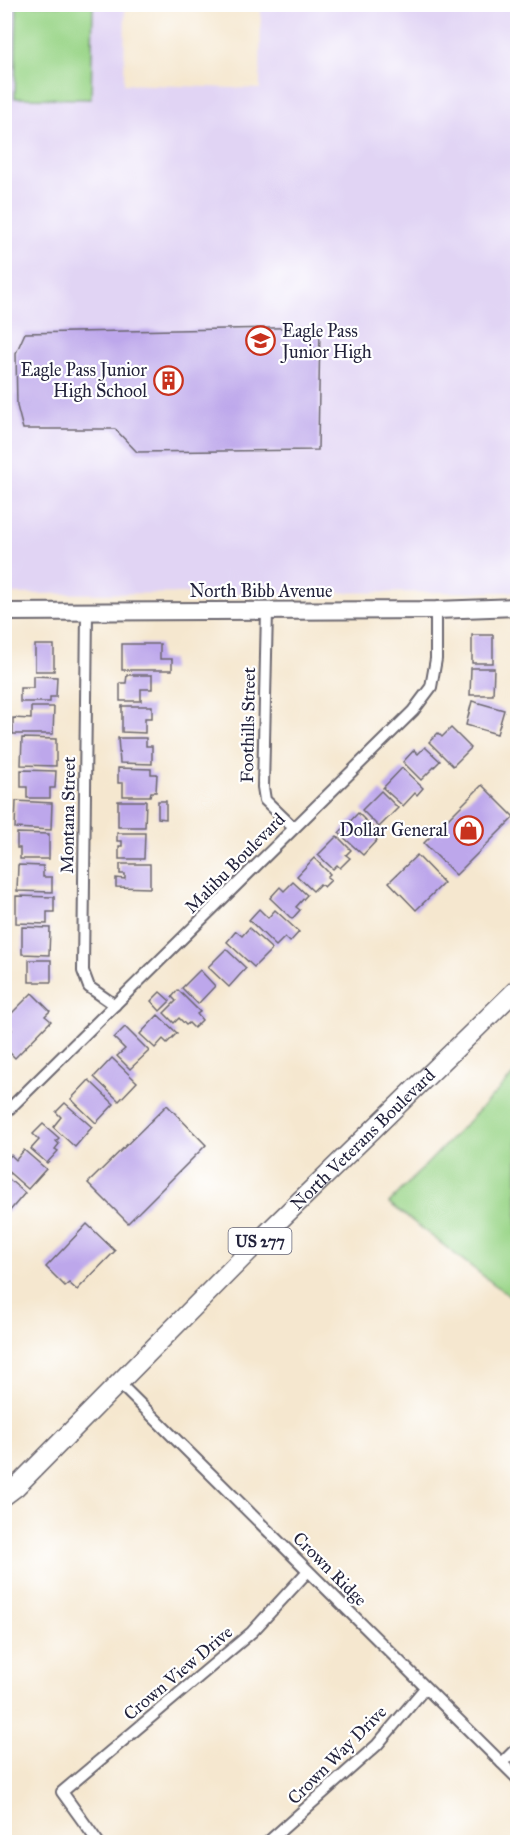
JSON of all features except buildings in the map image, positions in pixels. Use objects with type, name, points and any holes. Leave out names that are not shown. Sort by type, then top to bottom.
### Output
[{"type":"highway","name":"North Veterans Boulevard","points":[[4,1496],[16,1488],[274,1226],[518,988]]},
{"type":"main road","name":"North Bibb Avenue","points":[[4,612],[436,610],[518,607]]},
{"type":"street","name":"Malibu Boulevard","points":[[4,1114],[413,711],[431,687],[436,659],[436,610]]},
{"type":"street","name":"Foothills Street","points":[[267,611],[263,787],[266,800],[294,828]]},
{"type":"street","name":"Montana Street","points":[[87,612],[83,971],[89,987],[115,1005]]},
{"type":"street","name":"Crown Ridge","points":[[119,1383],[518,1779]]},
{"type":"street","name":"Crown View Drive","points":[[98,1842],[63,1792],[252,1632],[308,1571]]},
{"type":"street","name":"Crown Way Drive","points":[[268,1842],[377,1745],[425,1688]]},
{"type":"street","points":[[501,1763],[518,1748]]},
{"type":"shaded area","name":"Eagle Pass Junior High","points":[[4,5],[125,5],[124,84],[260,89],[261,5],[517,5],[517,592],[5,594]]},
{"type":"green space","points":[[17,5],[93,5],[91,99],[15,98]]},
{"type":"green space","points":[[517,1071],[517,1302],[389,1203]]},
{"type":"place","name":"Eagle Pass Junior High","points":[[261,341]]},
{"type":"place","name":"Eagle Pass Junior High School","points":[[168,380]]},
{"type":"place","name":"Dollar General","points":[[469,830]]}]
